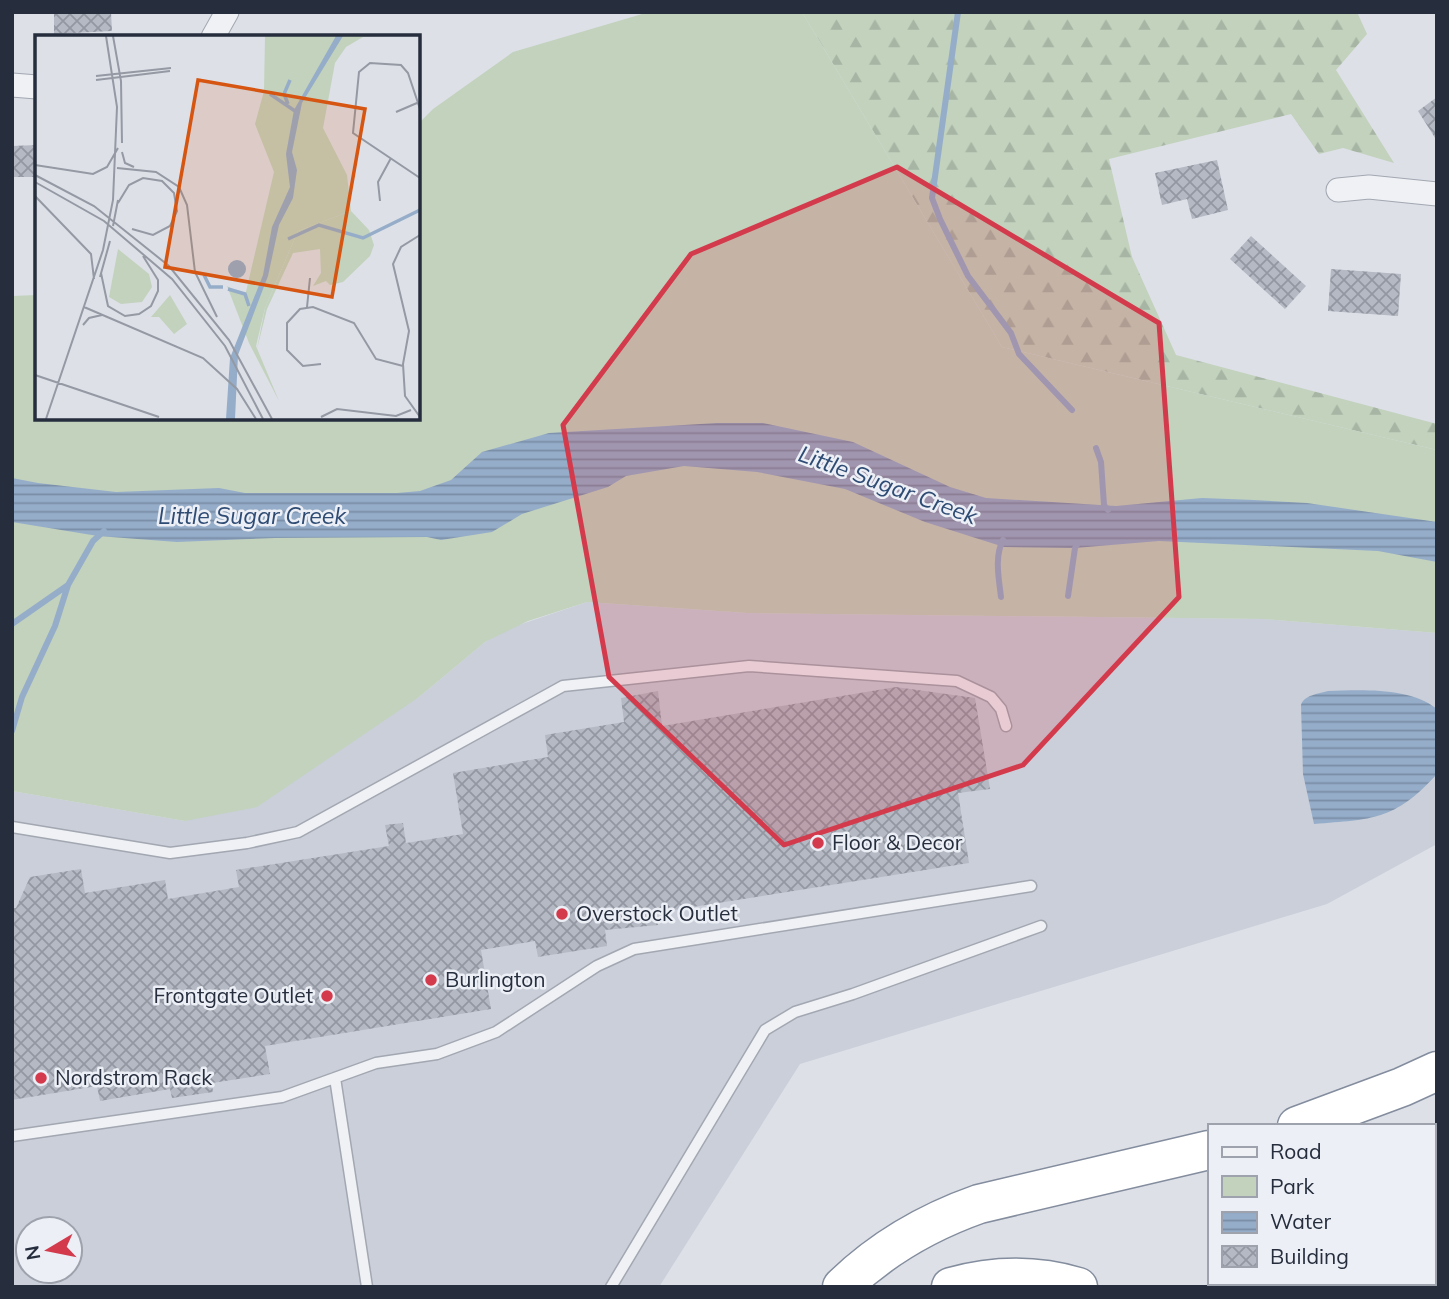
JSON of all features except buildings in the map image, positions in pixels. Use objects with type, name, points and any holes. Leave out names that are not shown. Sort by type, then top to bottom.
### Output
[{"type":"highway","points":[[1302,1124],[1437,1071]]},
{"type":"highway","points":[[842,1287],[899,1241],[951,1213],[979,1204],[1208,1150]]},
{"type":"highway","points":[[951,1287],[979,1279],[1013,1276],[1078,1287]]},
{"type":"street","points":[[215,35],[227,12]]},
{"type":"street","points":[[12,85],[35,87]]},
{"type":"street","points":[[1338,190],[1369,187],[1437,194]]},
{"type":"lane","points":[[12,827],[170,853],[298,832],[563,686],[749,666],[957,681],[991,697],[1001,709],[1006,726]]},
{"type":"lane","points":[[12,1136],[282,1097],[376,1063],[437,1054],[496,1032],[597,966],[634,949],[1031,886]]},
{"type":"lane","points":[[611,1287],[765,1030],[795,1012],[853,994],[1041,926]]},
{"type":"lane","points":[[335,1078],[367,1287]]},
{"type":"highlighted area","points":[[897,167],[1159,323],[1179,597],[1023,765],[784,845],[609,677],[563,425],[691,254]]},
{"type":"shaded area","points":[[587,602],[747,613],[1264,619],[1437,633],[1437,844],[1327,904],[800,1064],[659,1287],[12,1287],[12,791],[185,821],[419,697],[485,642],[513,627]]},
{"type":"green space","points":[[649,12],[802,12],[1002,347],[1437,450],[1437,633],[1264,619],[747,613],[587,602],[528,621],[485,642],[419,697],[257,807],[185,821],[12,791],[12,296],[35,295],[35,420],[420,420],[420,122],[433,109],[513,52]]},
{"type":"green space","points":[[802,12],[1357,12],[1367,34],[1336,70],[1394,163],[1343,148],[1319,154],[1291,114],[1109,159],[1132,257],[1176,355],[1437,424],[1437,450],[1002,347]]},
{"type":"water","name":"Little Sugar Creek","points":[[717,423],[763,423],[853,442],[950,487],[986,498],[1116,506],[1202,498],[1254,500],[1307,503],[1437,522],[1437,562],[1378,551],[1159,541],[1075,548],[1004,547],[925,522],[845,489],[757,472],[684,466],[626,476],[608,487],[522,514],[492,532],[441,540],[427,537],[275,538],[177,542],[98,536],[12,522],[12,478],[116,492],[219,488],[245,493],[397,493],[420,491],[451,480],[482,452],[549,433]]},
{"type":"water","points":[[1370,690],[1399,693],[1426,702],[1437,709],[1437,774],[1408,801],[1382,815],[1314,824],[1303,774],[1301,705],[1308,697],[1328,691]]},
{"type":"waterway","points":[[958,12],[932,198],[968,276],[1011,333],[1019,354],[1072,410]]},
{"type":"waterway","points":[[1096,448],[1101,462],[1104,505],[1108,510]]},
{"type":"waterway","points":[[12,731],[22,697],[55,626],[68,585],[93,541],[104,531]]},
{"type":"waterway","points":[[1001,597],[998,561],[1003,540]]},
{"type":"waterway","points":[[1068,596],[1078,543]]},
{"type":"waterway","points":[[12,624],[68,585]]},
{"type":"place","name":"Floor & Decor","points":[[818,843]]},
{"type":"place","name":"Overstock Outlet","points":[[562,914]]},
{"type":"place","name":"Burlington","points":[[431,980]]},
{"type":"place","name":"Frontgate Outlet","points":[[327,996]]},
{"type":"place","name":"Nordstrom Rack","points":[[41,1078]]}]
